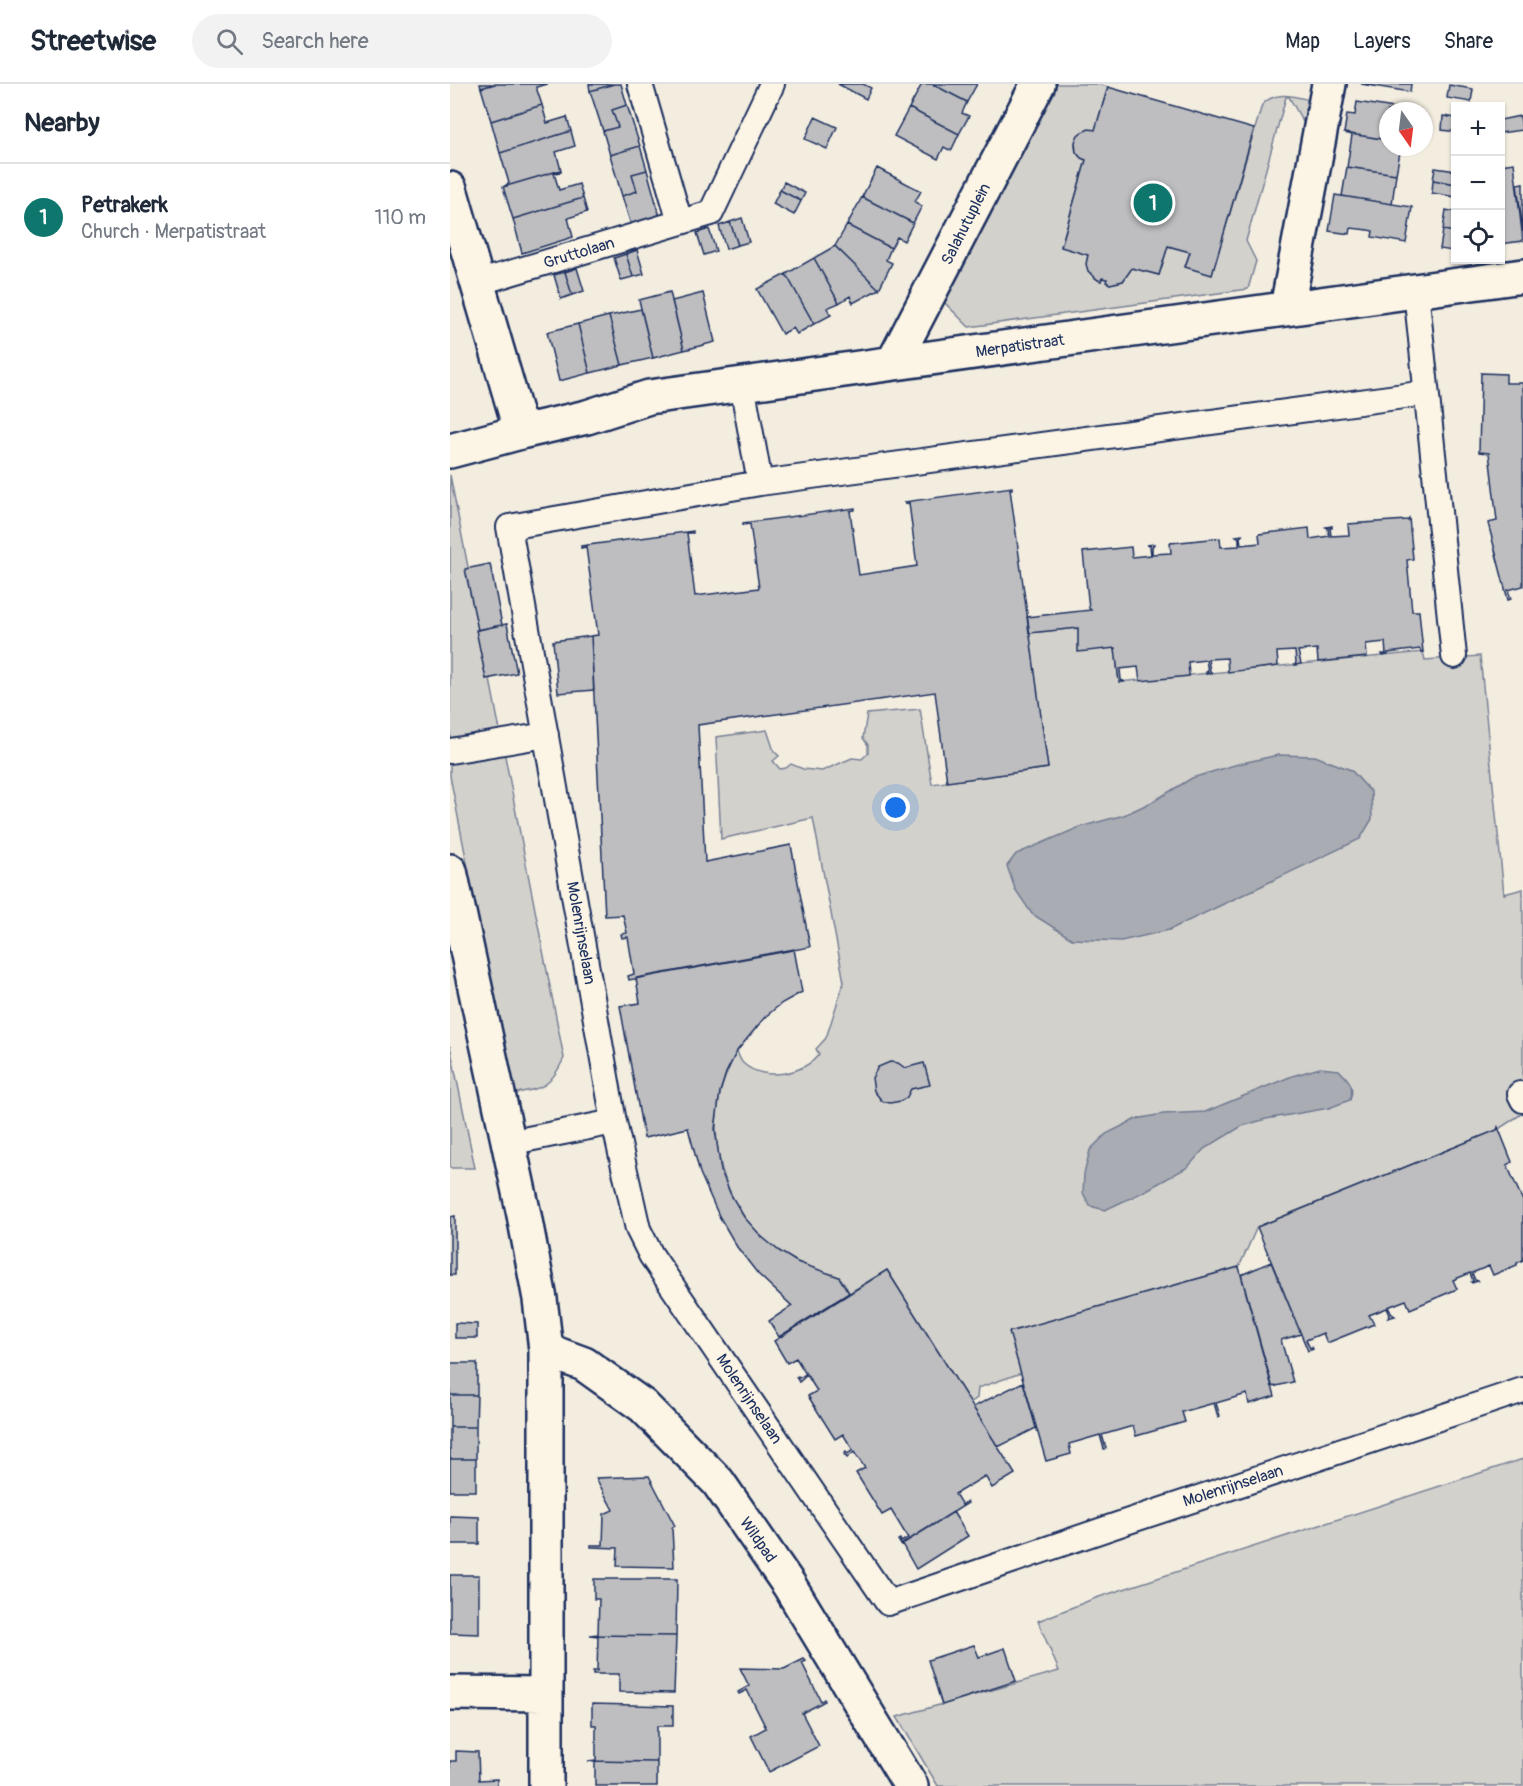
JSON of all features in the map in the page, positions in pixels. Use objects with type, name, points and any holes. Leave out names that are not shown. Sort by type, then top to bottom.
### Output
[{"type":"street","name":"Salahutuplein","points":[[893,363],[1038,84]]},
{"type":"street","points":[[1287,308],[1329,84]]},
{"type":"street","points":[[450,189],[521,432],[450,451]]},
{"type":"street","name":"Merpatistraat","points":[[521,432],[587,417],[649,397],[1523,276]]},
{"type":"street","points":[[450,871],[457,938],[508,1143],[540,1299],[546,1350],[546,1786]]},
{"type":"street","name":"Wildpad","points":[[546,1350],[584,1364],[643,1406],[718,1482],[789,1586],[911,1786]]},
{"type":"street","points":[[450,1693],[546,1694]]},
{"type":"lane","points":[[640,84],[680,222]]},
{"type":"lane","name":"Gruttolaan","points":[[477,283],[711,213],[772,84]]},
{"type":"lane","points":[[1416,291],[1454,656]]},
{"type":"lane","points":[[742,384],[760,483],[1426,393]]},
{"type":"lane","name":"Molenrijnselaan","points":[[760,483],[509,527],[614,1122],[638,1229],[651,1255],[888,1603],[1126,1521],[1523,1390]]},
{"type":"lane","points":[[450,751],[546,735]]},
{"type":"lane","points":[[508,1143],[614,1122]]},
{"type":"shaded area","points":[[1055,84],[1097,84],[1108,87],[1095,130],[1082,132],[1076,141],[1076,152],[1086,160],[1061,246],[1088,255],[1087,264],[1091,274],[1101,281],[1102,278],[1107,279],[1110,284],[1123,281],[1132,268],[1159,275],[1168,246],[1190,252],[1185,266],[1212,274],[1262,105],[1280,96],[1293,96],[1315,101],[1307,129],[1289,97],[1286,97],[1246,241],[1256,261],[1248,289],[969,327],[943,301]]},
{"type":"shaded area","points":[[450,475],[564,1058],[550,1081],[538,1088],[512,1094],[450,776]]},
{"type":"shaded area","points":[[1078,628],[1079,651],[1115,648],[1119,682],[1423,652],[1425,660],[1480,656],[1504,894],[1523,889],[1523,1113],[1497,1130],[1257,1227],[1239,1267],[1010,1332],[1021,1373],[978,1388],[977,1398],[970,1403],[887,1270],[849,1293],[838,1276],[799,1263],[763,1238],[735,1203],[726,1182],[717,1139],[717,1116],[723,1083],[737,1051],[744,1064],[762,1073],[784,1073],[804,1067],[819,1054],[816,1049],[826,1038],[844,982],[813,818],[721,839],[716,737],[767,730],[774,751],[779,756],[773,761],[780,769],[791,764],[803,769],[822,771],[852,758],[862,759],[868,753],[868,745],[863,738],[867,714],[920,709],[932,784],[1048,768],[1029,633]]},
{"type":"shaded area","points":[[1278,755],[1315,756],[1351,770],[1371,792],[1372,819],[1360,839],[1169,930],[1121,941],[1072,939],[1032,914],[1015,889],[1007,866],[1016,854],[1080,827],[1124,815],[1154,801],[1192,778]]},
{"type":"shaded area","points":[[450,1046],[475,1168],[450,1168]]},
{"type":"shaded area","points":[[1320,1068],[1339,1070],[1343,1074],[1351,1087],[1350,1100],[1329,1108],[1266,1119],[1242,1126],[1204,1149],[1188,1167],[1143,1192],[1105,1210],[1090,1206],[1083,1193],[1084,1174],[1090,1150],[1106,1134],[1136,1119],[1163,1114],[1205,1112],[1292,1076]]},
{"type":"shaded area","points":[[1523,1459],[1523,1786],[938,1786],[897,1717],[1059,1671],[1038,1621],[1093,1599]]},
{"type":"building","points":[[480,84],[495,84],[481,88]]},
{"type":"building","points":[[495,84],[548,84],[536,87],[542,105],[491,121],[481,88]]},
{"type":"building","points":[[589,84],[614,84],[590,91]]},
{"type":"building","points":[[621,84],[627,105],[612,110],[618,127],[603,131],[590,91]]},
{"type":"building","points":[[838,84],[863,84],[871,88],[866,99]]},
{"type":"building","points":[[922,84],[932,84],[967,102],[962,113],[969,116],[959,134],[909,108]]},
{"type":"building","points":[[932,84],[977,84],[967,102]]},
{"type":"building","points":[[1361,84],[1411,84],[1410,92]]},
{"type":"building","points":[[1449,85],[1473,89],[1471,102],[1447,98]]},
{"type":"building","points":[[1108,87],[1254,129],[1212,275],[1185,267],[1190,252],[1168,246],[1159,275],[1132,268],[1123,281],[1110,284],[1106,282],[1107,279],[1098,280],[1088,271],[1086,264],[1088,255],[1061,247],[1086,160],[1076,152],[1075,142],[1082,132],[1089,129],[1095,130]]},
{"type":"building","points":[[1357,102],[1379,106],[1379,139],[1344,133],[1347,114],[1355,115]]},
{"type":"building","points":[[542,105],[547,123],[567,117],[571,131],[500,153],[491,121]]},
{"type":"building","points":[[627,105],[640,146],[610,155],[603,131],[618,127],[612,110]]},
{"type":"building","points":[[909,108],[959,134],[951,151],[944,147],[938,159],[894,136]]},
{"type":"building","points":[[1443,116],[1451,117],[1451,131],[1442,130]]},
{"type":"building","points":[[1520,116],[1522,130],[1505,132],[1505,119]]},
{"type":"building","points":[[815,117],[837,127],[827,149],[805,139]]},
{"type":"building","points":[[571,131],[575,146],[556,152],[561,170],[503,187],[509,183],[500,153]]},
{"type":"building","points":[[1344,133],[1379,139],[1379,156],[1399,156],[1396,174],[1347,167],[1352,135]]},
{"type":"building","points":[[640,146],[647,170],[632,174],[637,191],[622,196],[610,155]]},
{"type":"building","points":[[1514,163],[1523,241],[1505,243],[1505,210],[1505,164]]},
{"type":"building","points":[[1347,167],[1396,174],[1392,204],[1342,196]]},
{"type":"building","points":[[877,168],[921,191],[915,202],[922,206],[913,223],[862,197]]},
{"type":"building","points":[[1435,168],[1451,170],[1451,183],[1433,180]]},
{"type":"building","points":[[561,170],[561,172],[554,173],[559,190],[579,184],[583,198],[513,219],[503,187]]},
{"type":"building","points":[[647,170],[660,217],[631,225],[622,196],[637,191],[632,174]]},
{"type":"building","points":[[1433,180],[1451,183],[1451,196],[1432,193]]},
{"type":"building","points":[[784,182],[805,193],[801,201],[780,190]]},
{"type":"building","points":[[1523,183],[1523,232],[1517,184]]},
{"type":"building","points":[[780,190],[801,201],[794,215],[773,204]]},
{"type":"building","points":[[1335,195],[1412,207],[1406,243],[1372,237],[1373,231],[1368,230],[1351,228],[1350,234],[1329,231]]},
{"type":"building","points":[[862,197],[913,223],[904,241],[897,237],[891,248],[847,225]]},
{"type":"building","points":[[583,198],[587,212],[568,218],[573,237],[522,253],[513,219]]},
{"type":"building","points":[[1446,210],[1451,211],[1451,231],[1443,230]]},
{"type":"building","points":[[742,218],[749,242],[738,245],[730,222]]},
{"type":"building","points":[[730,222],[738,245],[726,249],[719,226]]},
{"type":"building","points":[[847,225],[891,248],[886,260],[892,263],[879,289],[835,246]]},
{"type":"building","points":[[709,229],[716,251],[704,255],[697,233]]},
{"type":"building","points":[[1443,230],[1451,231],[1451,251],[1440,249]]},
{"type":"building","points":[[835,246],[879,289],[853,303],[850,296],[839,303],[814,258]]},
{"type":"building","points":[[637,250],[644,274],[633,277],[626,254]]},
{"type":"building","points":[[626,254],[633,277],[621,280],[614,258]]},
{"type":"building","points":[[814,258],[839,303],[827,308],[831,315],[814,324],[786,274]]},
{"type":"building","points":[[577,268],[584,291],[572,295],[565,272]]},
{"type":"building","points":[[565,272],[572,295],[561,299],[554,275]]},
{"type":"building","points":[[786,274],[814,324],[797,334],[793,328],[782,334],[757,289]]},
{"type":"building","points":[[670,292],[684,350],[653,358],[639,300]]},
{"type":"building","points":[[703,293],[715,342],[684,350],[672,301]]},
{"type":"building","points":[[641,309],[653,358],[622,365],[609,316]]},
{"type":"building","points":[[609,316],[622,365],[590,373],[578,324]]},
{"type":"building","points":[[578,324],[590,373],[559,381],[547,332]]},
{"type":"building","points":[[1481,373],[1506,374],[1506,383],[1523,383],[1523,586],[1508,590],[1511,599],[1508,600],[1488,523],[1497,521],[1489,453],[1479,452]]},
{"type":"building","points":[[1012,487],[1010,489],[1048,768],[947,782],[935,692],[698,725],[705,862],[791,845],[810,947],[629,980],[628,976],[634,974],[628,937],[622,938],[621,934],[627,933],[623,915],[605,916],[591,636],[598,635],[586,547],[581,548],[581,546],[693,531],[693,533],[687,533],[695,596],[759,588],[750,524],[743,525],[743,523],[855,508],[850,511],[859,575],[917,566],[909,503],[904,502]]},
{"type":"building","points":[[1409,518],[1413,559],[1407,560],[1412,611],[1419,611],[1423,652],[1420,649],[1388,653],[1383,656],[1382,654],[1386,654],[1385,642],[1366,644],[1367,657],[1318,662],[1317,649],[1298,651],[1301,664],[1295,665],[1295,651],[1277,652],[1278,666],[1228,672],[1227,658],[1208,659],[1212,673],[1206,674],[1208,672],[1206,660],[1188,662],[1189,676],[1140,681],[1138,667],[1120,669],[1121,680],[1125,682],[1119,682],[1115,648],[1078,652],[1078,628],[1029,633],[1027,617],[1091,610],[1083,552],[1131,547],[1132,557],[1151,555],[1150,546],[1147,545],[1154,544],[1152,554],[1171,553],[1170,543],[1220,538],[1221,547],[1239,546],[1239,538],[1236,536],[1243,535],[1240,537],[1241,545],[1260,543],[1259,534],[1309,528],[1310,539],[1329,536],[1326,527],[1332,526],[1331,536],[1349,535],[1348,524]]},
{"type":"building","points":[[490,564],[502,625],[478,630],[465,569]]},
{"type":"building","points":[[507,624],[517,673],[486,679],[476,630]]},
{"type":"building","points":[[591,636],[594,690],[558,693],[553,641]]},
{"type":"building","points":[[794,949],[802,992],[782,1003],[765,1017],[737,1051],[720,1092],[715,1129],[721,1171],[744,1217],[762,1237],[779,1251],[797,1262],[839,1277],[849,1293],[779,1337],[769,1321],[792,1306],[758,1274],[737,1247],[719,1216],[700,1173],[688,1128],[644,1138],[620,1006],[640,1003],[636,978]]},
{"type":"building","points":[[890,1062],[898,1063],[905,1068],[924,1063],[930,1085],[911,1089],[907,1097],[901,1101],[890,1103],[882,1101],[874,1091],[872,1078],[878,1067]]},
{"type":"building","points":[[1498,1127],[1512,1162],[1507,1165],[1523,1201],[1523,1260],[1493,1275],[1489,1266],[1472,1273],[1478,1281],[1472,1283],[1470,1273],[1453,1280],[1457,1289],[1410,1309],[1406,1300],[1388,1307],[1395,1316],[1388,1318],[1390,1315],[1387,1308],[1369,1315],[1374,1324],[1327,1343],[1323,1333],[1306,1340],[1313,1349],[1308,1351],[1257,1227],[1497,1130]]},
{"type":"building","points":[[455,1216],[455,1275],[450,1275],[450,1217]]},
{"type":"building","points":[[1271,1262],[1301,1334],[1281,1340],[1293,1382],[1272,1387],[1241,1275]]},
{"type":"building","points":[[1239,1267],[1275,1396],[1249,1404],[1247,1394],[1216,1403],[1220,1416],[1218,1417],[1214,1403],[1182,1412],[1185,1422],[1136,1436],[1133,1426],[1102,1435],[1106,1448],[1104,1449],[1100,1435],[1069,1444],[1071,1454],[1046,1461],[1009,1332]]},
{"type":"building","points":[[887,1270],[1015,1474],[992,1488],[985,1476],[955,1494],[962,1505],[967,1501],[968,1503],[901,1545],[898,1540],[900,1539],[901,1542],[908,1538],[891,1510],[882,1515],[856,1473],[865,1468],[854,1452],[847,1458],[844,1454],[853,1450],[843,1434],[835,1439],[808,1396],[817,1391],[807,1375],[799,1382],[796,1377],[799,1378],[806,1374],[796,1358],[787,1363],[774,1341]]},
{"type":"building","points":[[455,1323],[477,1324],[477,1338],[455,1338]]},
{"type":"building","points":[[450,1363],[477,1363],[477,1395],[450,1395]]},
{"type":"building","points":[[1023,1382],[1036,1428],[998,1447],[973,1407]]},
{"type":"building","points":[[450,1395],[477,1395],[476,1427],[450,1427]]},
{"type":"building","points":[[450,1427],[476,1427],[476,1459],[450,1459]]},
{"type":"building","points":[[450,1459],[476,1459],[476,1491],[450,1491]]},
{"type":"building","points":[[649,1476],[675,1526],[672,1528],[674,1567],[617,1566],[618,1548],[591,1547],[591,1545],[603,1545],[604,1514],[613,1510],[596,1478]]},
{"type":"building","points":[[953,1512],[968,1536],[916,1569],[902,1544]]},
{"type":"building","points":[[450,1516],[479,1517],[479,1544],[450,1544]]},
{"type":"building","points":[[450,1575],[479,1575],[479,1634],[450,1633]]},
{"type":"building","points":[[594,1579],[677,1579],[676,1636],[590,1635],[598,1634],[599,1599],[594,1599]]},
{"type":"building","points":[[590,1635],[676,1636],[674,1693],[619,1692],[619,1674],[593,1674],[593,1671],[597,1671],[598,1636]]},
{"type":"building","points":[[974,1645],[979,1657],[1005,1648],[1016,1681],[942,1705],[928,1660]]},
{"type":"building","points":[[804,1659],[806,1661],[802,1663],[821,1701],[824,1699],[825,1701],[802,1713],[819,1746],[769,1772],[751,1736],[766,1728],[747,1690],[739,1694],[738,1692],[749,1686],[740,1668],[784,1669]]},
{"type":"building","points":[[592,1704],[673,1706],[673,1726],[657,1726],[657,1762],[588,1761],[596,1760],[596,1725],[592,1725]]},
{"type":"building","points":[[456,1751],[478,1752],[479,1780],[497,1779],[497,1786],[450,1786],[450,1761],[456,1761]]},
{"type":"building","points":[[588,1761],[657,1762],[657,1786],[595,1786],[595,1762]]},
{"type":"place","name":"Petrakerk","points":[[1153,203]]}]
